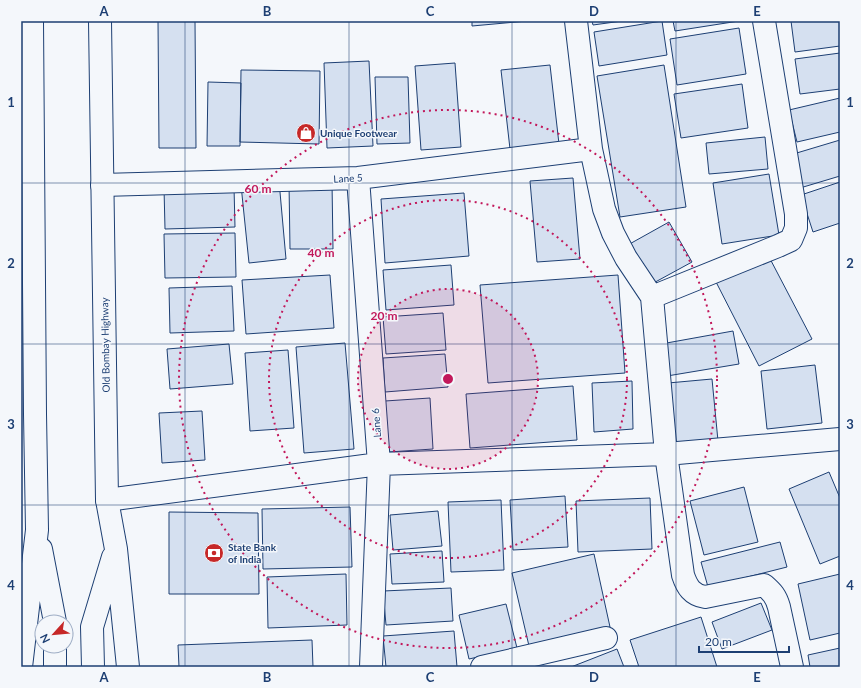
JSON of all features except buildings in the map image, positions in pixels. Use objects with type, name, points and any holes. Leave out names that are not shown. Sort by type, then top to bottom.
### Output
[{"type":"street","points":[[32,21],[28,414],[37,530],[55,614]]},
{"type":"street","name":"Old Bombay Highway","points":[[100,21],[107,500],[116,549],[128,667]]},
{"type":"street","points":[[576,21],[591,149],[604,209],[613,233],[626,258],[652,297],[666,454],[683,575],[686,584],[690,590],[697,595],[705,597],[764,585],[772,591],[776,597],[779,607],[792,667]]},
{"type":"street","points":[[652,297],[791,240],[796,228],[796,214],[764,21]]},
{"type":"street","name":"Lane 5","points":[[102,184],[358,178],[591,149]]},
{"type":"street","name":"Lane 6","points":[[358,178],[379,464],[371,667]]},
{"type":"street","points":[[107,500],[379,464],[666,454],[840,439]]},
{"type":"street","points":[[21,667],[37,530]]},
{"type":"street","points":[[93,667],[92,626],[116,549]]},
{"type":"street","points":[[482,667],[606,638]]},
{"type":"street","points":[[55,654],[55,667]]},
{"type":"place","name":"Unique Footwear","points":[[306,133]]},
{"type":"place","name":"State Bank of India","points":[[214,553]]}]
